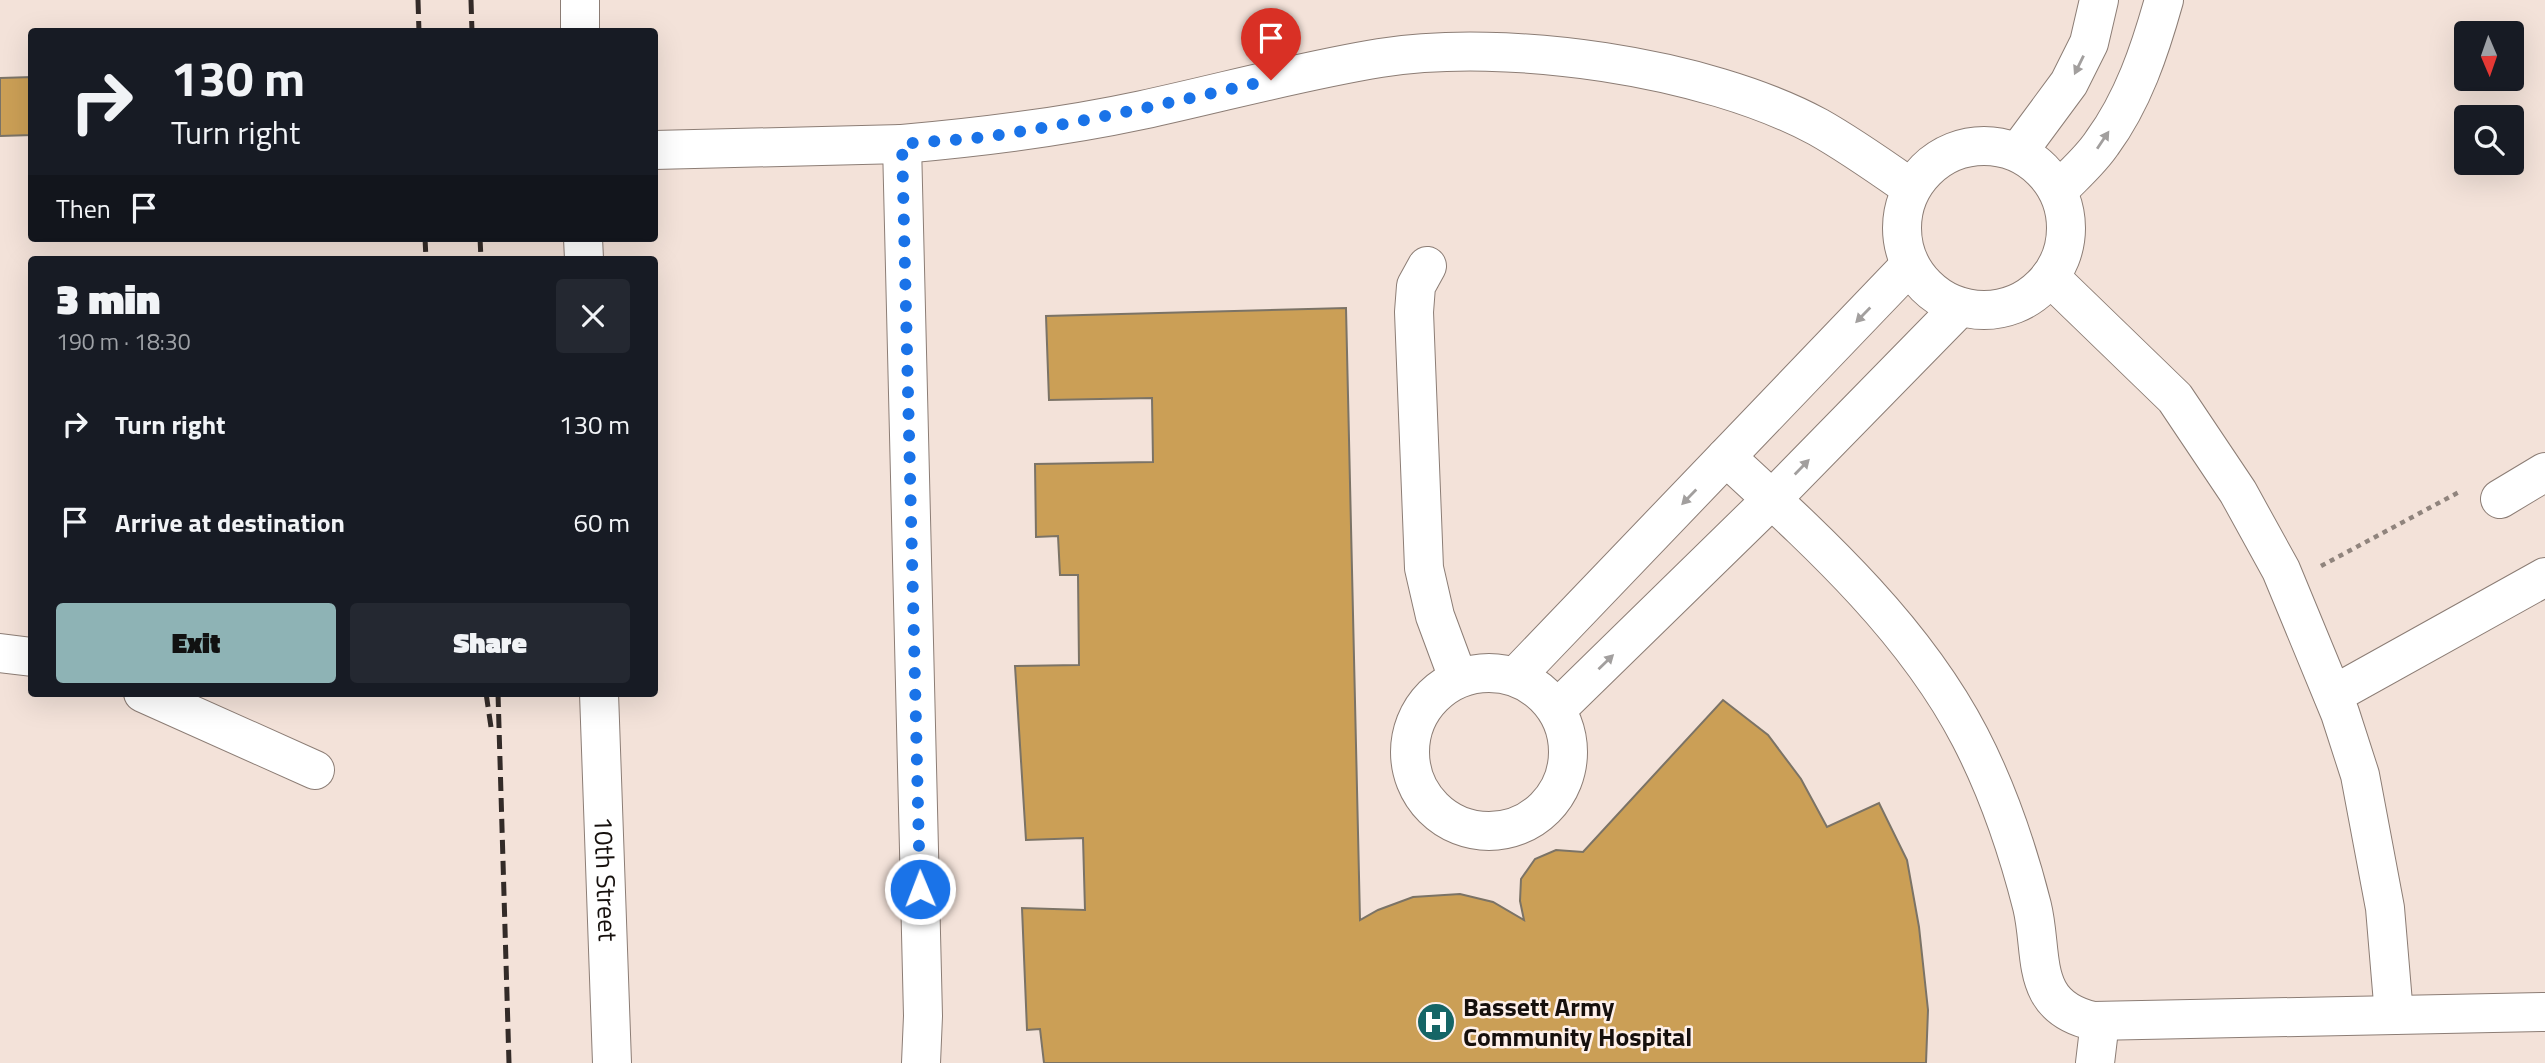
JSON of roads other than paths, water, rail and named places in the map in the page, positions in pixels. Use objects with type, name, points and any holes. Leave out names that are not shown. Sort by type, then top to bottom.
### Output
[{"type":"street","points":[[580,0],[580,28]]},
{"type":"street","points":[[2018,152],[2069,83],[2089,43],[2099,0]]},
{"type":"street","points":[[2058,191],[2102,144],[2132,92],[2152,43],[2164,0]]},
{"type":"street","points":[[658,150],[902,144],[990,136],[1139,111],[1381,58],[1473,51],[1570,57],[1653,71],[1741,95],[1817,127],[1911,188]]},
{"type":"street","points":[[902,144],[923,1016],[921,1063]]},
{"type":"street","points":[[1994,145],[2018,152],[2034,162],[2058,191],[2065,212],[2066,235],[2061,257],[2050,277],[2036,292],[2000,309],[1960,307],[1940,298],[1923,284],[1910,265],[1902,240],[1902,213],[1911,188],[1926,169],[1946,154],[1969,146],[1994,145]]},
{"type":"street","points":[[1516,676],[1910,265]]},
{"type":"street","points":[[1426,266],[1416,286],[1415,312],[1424,568],[1434,616],[1458,678]]},
{"type":"street","points":[[2050,277],[2175,398],[2250,511],[2287,584],[2333,695],[2360,775],[2385,908],[2394,1015]]},
{"type":"street","points":[[1557,709],[1772,499],[1960,307]]},
{"type":"street","points":[[1726,457],[1844,570],[1885,616],[1946,696],[1995,790],[2017,848],[2033,911],[2039,964],[2045,986],[2073,1017],[2100,1021],[2545,1012]]},
{"type":"street","points":[[2500,499],[2545,472]]},
{"type":"street","points":[[2333,695],[2545,577]]},
{"type":"street","points":[[0,653],[28,656]]},
{"type":"street","points":[[1497,672],[1516,676],[1546,695],[1557,709],[1567,734],[1569,759],[1562,784],[1548,806],[1527,822],[1503,830],[1477,831],[1452,823],[1432,807],[1417,786],[1410,762],[1411,735],[1420,712],[1436,691],[1458,678],[1497,672]]},
{"type":"street","points":[[152,697],[315,770]]},
{"type":"street","name":"10th Street","points":[[599,697],[612,1063]]},
{"type":"street","points":[[2095,1063],[2100,1021]]},
{"type":"railway","points":[[418,0],[419,28]]},
{"type":"railway","points":[[471,0],[472,28]]},
{"type":"railway","points":[[425,242],[426,256]]},
{"type":"railway","points":[[480,242],[481,256]]},
{"type":"railway","points":[[487,697],[491,727]]},
{"type":"railway","points":[[498,697],[509,1063]]},
{"type":"place","name":"Bassett Army Community Hospital","points":[[1436,1022]]}]
